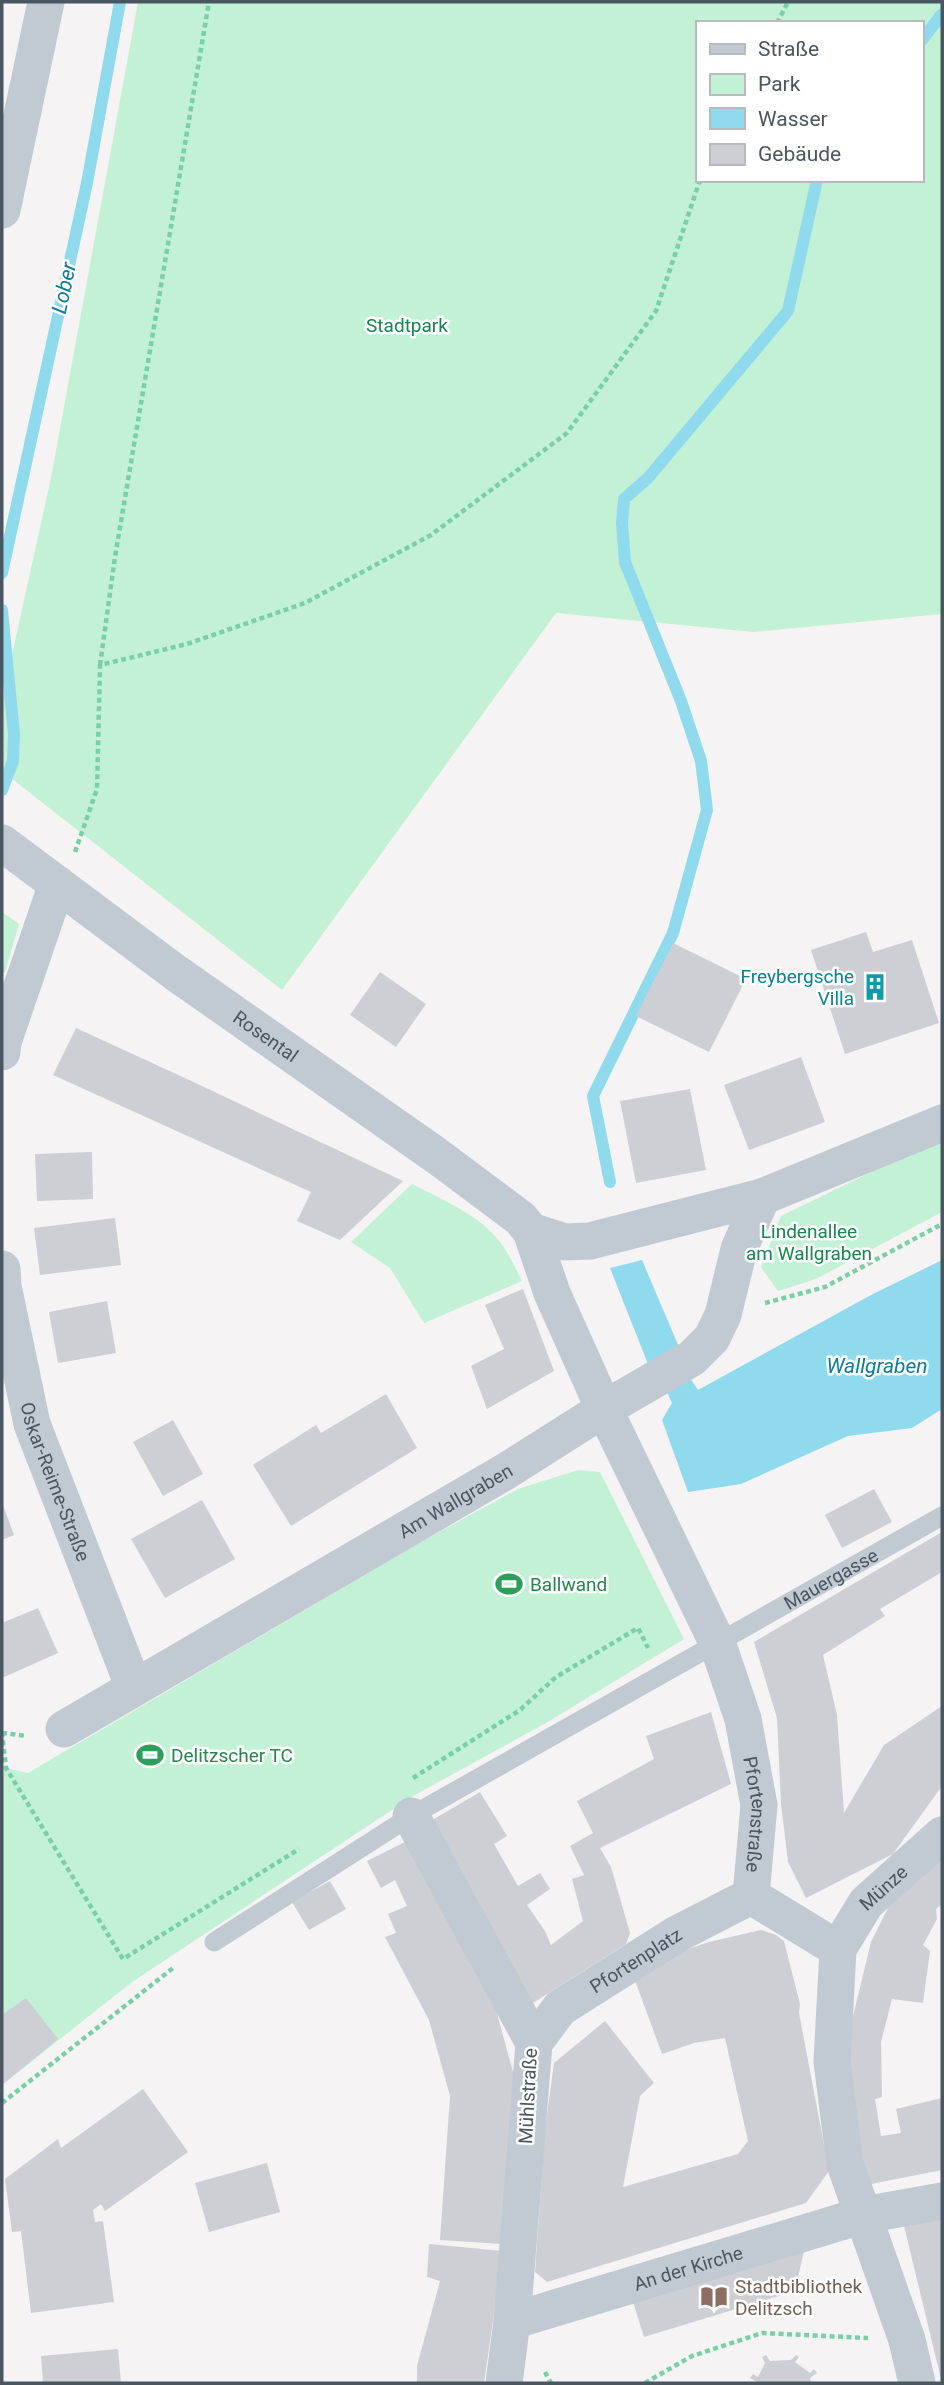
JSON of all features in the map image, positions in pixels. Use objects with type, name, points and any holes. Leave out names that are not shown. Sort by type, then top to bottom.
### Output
[{"type":"street","points":[[2,210],[46,2]]},
{"type":"street","name":"Rosental","points":[[2,843],[176,972],[437,1156],[520,1218],[531,1231]]},
{"type":"street","points":[[2,1052],[3,1042],[57,884]]},
{"type":"street","points":[[531,1231],[565,1242],[590,1241],[762,1197],[942,1123]]},
{"type":"street","name":"Am Wallgraben","points":[[64,1729],[508,1470],[604,1409],[692,1358],[712,1338],[723,1315],[740,1249],[762,1197]]},
{"type":"street","name":"Pfortenstraße","points":[[531,1231],[552,1293],[604,1409],[717,1642],[743,1719],[759,1805],[751,1896],[838,1949]]},
{"type":"street","points":[[552,1293],[556,1270],[568,1255],[590,1241]]},
{"type":"street","name":"Oskar-Reime-Straße","points":[[2,1269],[3,1286],[32,1424],[134,1688]]},
{"type":"street","name":"Mühlstraße","points":[[407,1800],[534,2043],[512,2321],[504,2383]]},
{"type":"street","name":"Münze","points":[[838,1949],[866,1903],[942,1835]]},
{"type":"street","name":"Pfortenplatz","points":[[534,2043],[560,2008],[677,1934],[751,1896]]},
{"type":"street","points":[[838,1949],[832,2062],[845,2164],[907,2340],[917,2383]]},
{"type":"street","name":"An der Kirche","points":[[512,2321],[864,2215],[942,2201]]},
{"type":"lane","name":"Mauergasse","points":[[214,1942],[407,1800],[663,1673],[942,1516]]},
{"type":"path","points":[[57,884],[78,846],[97,789],[100,665],[115,557],[209,2]]},
{"type":"path","points":[[778,21],[788,2]]},
{"type":"path","points":[[100,665],[187,644],[305,603],[431,535],[567,433],[656,311],[699,182]]},
{"type":"path","points":[[723,1315],[825,1287],[942,1224]]},
{"type":"path","points":[[407,1800],[520,1710],[556,1677],[638,1629],[663,1673]]},
{"type":"path","points":[[2,1732],[6,1768],[123,1959],[310,1842]]},
{"type":"path","points":[[2,2103],[173,1968]]},
{"type":"path","points":[[645,2383],[692,2356],[762,2333],[907,2340]]},
{"type":"green space","name":"Stadtpark","points":[[138,2],[942,2],[942,614],[754,632],[556,613],[282,990],[2,771],[2,700],[51,478]]},
{"type":"green space","points":[[2,912],[19,924],[5,972],[2,974]]},
{"type":"green space","name":"Lindenallee am Wallgraben","points":[[942,1143],[942,1212],[816,1279],[778,1291],[761,1267],[781,1216],[894,1161]]},
{"type":"green space","points":[[412,1184],[462,1210],[489,1230],[504,1247],[522,1281],[424,1323],[390,1268],[351,1242]]},
{"type":"green space","points":[[578,1470],[600,1472],[684,1639],[546,1723],[413,1796],[132,1982],[2,2085],[2,1767],[28,1773],[419,1543],[518,1489]]},
{"type":"water","name":"Wallgraben","points":[[642,1260],[679,1347],[672,1351],[698,1390],[871,1295],[942,1260],[942,1409],[912,1428],[848,1436],[741,1484],[688,1492],[662,1420],[672,1403],[653,1362],[648,1364],[610,1268]]},
{"type":"building","name":"Freybergsche Villa","points":[[866,932],[873,952],[912,940],[939,1023],[845,1054],[811,950]]},
{"type":"building","points":[[673,943],[746,979],[709,1052],[636,1016]]},
{"type":"building","points":[[380,972],[426,1004],[396,1047],[350,1015]]},
{"type":"building","points":[[76,1028],[403,1181],[340,1240],[297,1221],[311,1192],[53,1075]]},
{"type":"building","points":[[801,1057],[825,1122],[749,1150],[724,1085]]},
{"type":"building","points":[[690,1089],[706,1170],[636,1183],[620,1101]]},
{"type":"building","points":[[92,1152],[93,1199],[37,1201],[35,1154]]},
{"type":"building","points":[[115,1218],[121,1265],[40,1275],[34,1228]]},
{"type":"building","points":[[523,1289],[554,1371],[487,1409],[471,1366],[504,1349],[485,1305]]},
{"type":"building","points":[[107,1301],[116,1353],[58,1363],[49,1312]]},
{"type":"building","points":[[386,1394],[417,1448],[291,1526],[253,1465],[316,1425],[321,1433]]},
{"type":"building","points":[[173,1420],[203,1474],[163,1496],[133,1442]]},
{"type":"building","points":[[874,1489],[892,1522],[842,1548],[825,1515]]},
{"type":"building","points":[[202,1500],[235,1559],[165,1598],[131,1539]]},
{"type":"building","points":[[2,1502],[14,1535],[2,1540]]},
{"type":"building","points":[[942,1532],[942,1572],[880,1609],[885,1616],[823,1655],[837,1715],[844,1813],[884,1745],[942,1706],[942,1786],[893,1854],[806,1898],[788,1862],[781,1804],[777,1718],[754,1642]]},
{"type":"building","points":[[38,1608],[58,1653],[2,1678],[2,1623]]},
{"type":"building","points":[[711,1712],[731,1784],[600,1848],[611,1867],[630,1933],[626,1944],[525,2008],[427,1823],[480,1792],[507,1836],[494,1844],[518,1886],[540,1873],[550,1889],[527,1905],[551,1945],[583,1921],[572,1879],[584,1875],[570,1846],[593,1833],[577,1801],[654,1759],[646,1736]]},
{"type":"building","points":[[411,1839],[494,2003],[515,2079],[502,2244],[440,2240],[450,2096],[429,2020],[385,1937],[396,1933],[388,1914],[407,1906],[395,1880],[381,1888],[367,1861]]},
{"type":"building","points":[[942,1853],[942,1904],[936,1909],[937,1919],[923,1945],[930,1951],[923,2003],[892,1999],[881,2042],[882,2097],[875,2099],[881,2136],[901,2133],[896,2109],[942,2098],[942,2170],[866,2185],[847,2041],[871,1942],[898,1888]]},
{"type":"building","points":[[330,1881],[346,1909],[309,1930],[292,1902]]},
{"type":"building","points":[[761,1930],[784,1941],[800,2004],[799,2013],[829,2171],[806,2203],[547,2282],[535,2272],[545,2130],[554,2063],[605,2021],[654,2083],[640,2096],[623,2187],[738,2154],[748,2141],[725,2038],[694,2043],[662,2054],[633,1975],[665,1957],[709,1942]]},
{"type":"building","points":[[26,1998],[58,2039],[2,2085],[2,2015]]},
{"type":"building","points":[[143,2089],[188,2152],[105,2211],[101,2204],[93,2210],[95,2222],[103,2221],[114,2302],[31,2313],[21,2231],[12,2232],[5,2179],[58,2139],[61,2148]]},
{"type":"building","points":[[267,2163],[280,2212],[209,2232],[195,2183]]},
{"type":"building","points":[[942,2218],[942,2379],[941,2379],[904,2226]]},
{"type":"building","points":[[429,2244],[503,2251],[484,2383],[417,2383],[417,2366],[440,2281],[427,2277]]},
{"type":"building","name":"Stadtbibliothek Delitzsch","points":[[804,2251],[795,2291],[644,2337],[633,2302]]},
{"type":"building","points":[[118,2349],[121,2383],[43,2383],[41,2356]]},
{"type":"building","points":[[766,2355],[770,2361],[791,2360],[796,2355],[799,2357],[795,2362],[810,2373],[814,2369],[817,2373],[810,2378],[811,2383],[758,2383],[750,2378],[753,2374],[758,2377],[765,2363],[762,2357]]},
{"type":"waterway","name":"Lober","points":[[2,573],[87,183],[120,2]]},
{"type":"waterway","points":[[923,38],[942,14]]},
{"type":"waterway","points":[[610,1182],[593,1096],[673,933],[707,810],[701,761],[681,701],[625,562],[622,523],[624,499],[648,478],[788,311],[817,182]]},
{"type":"waterway","name":"Lober","points":[[2,610],[14,734],[13,761],[2,790]]},
{"type":"place","name":"Freybergsche Villa","points":[[875,987]]},
{"type":"place","name":"Ballwand","points":[[509,1584]]},
{"type":"place","name":"Delitzscher TC","points":[[150,1755]]},
{"type":"place","name":"Stadtbibliothek Delitzsch","points":[[714,2297]]}]
